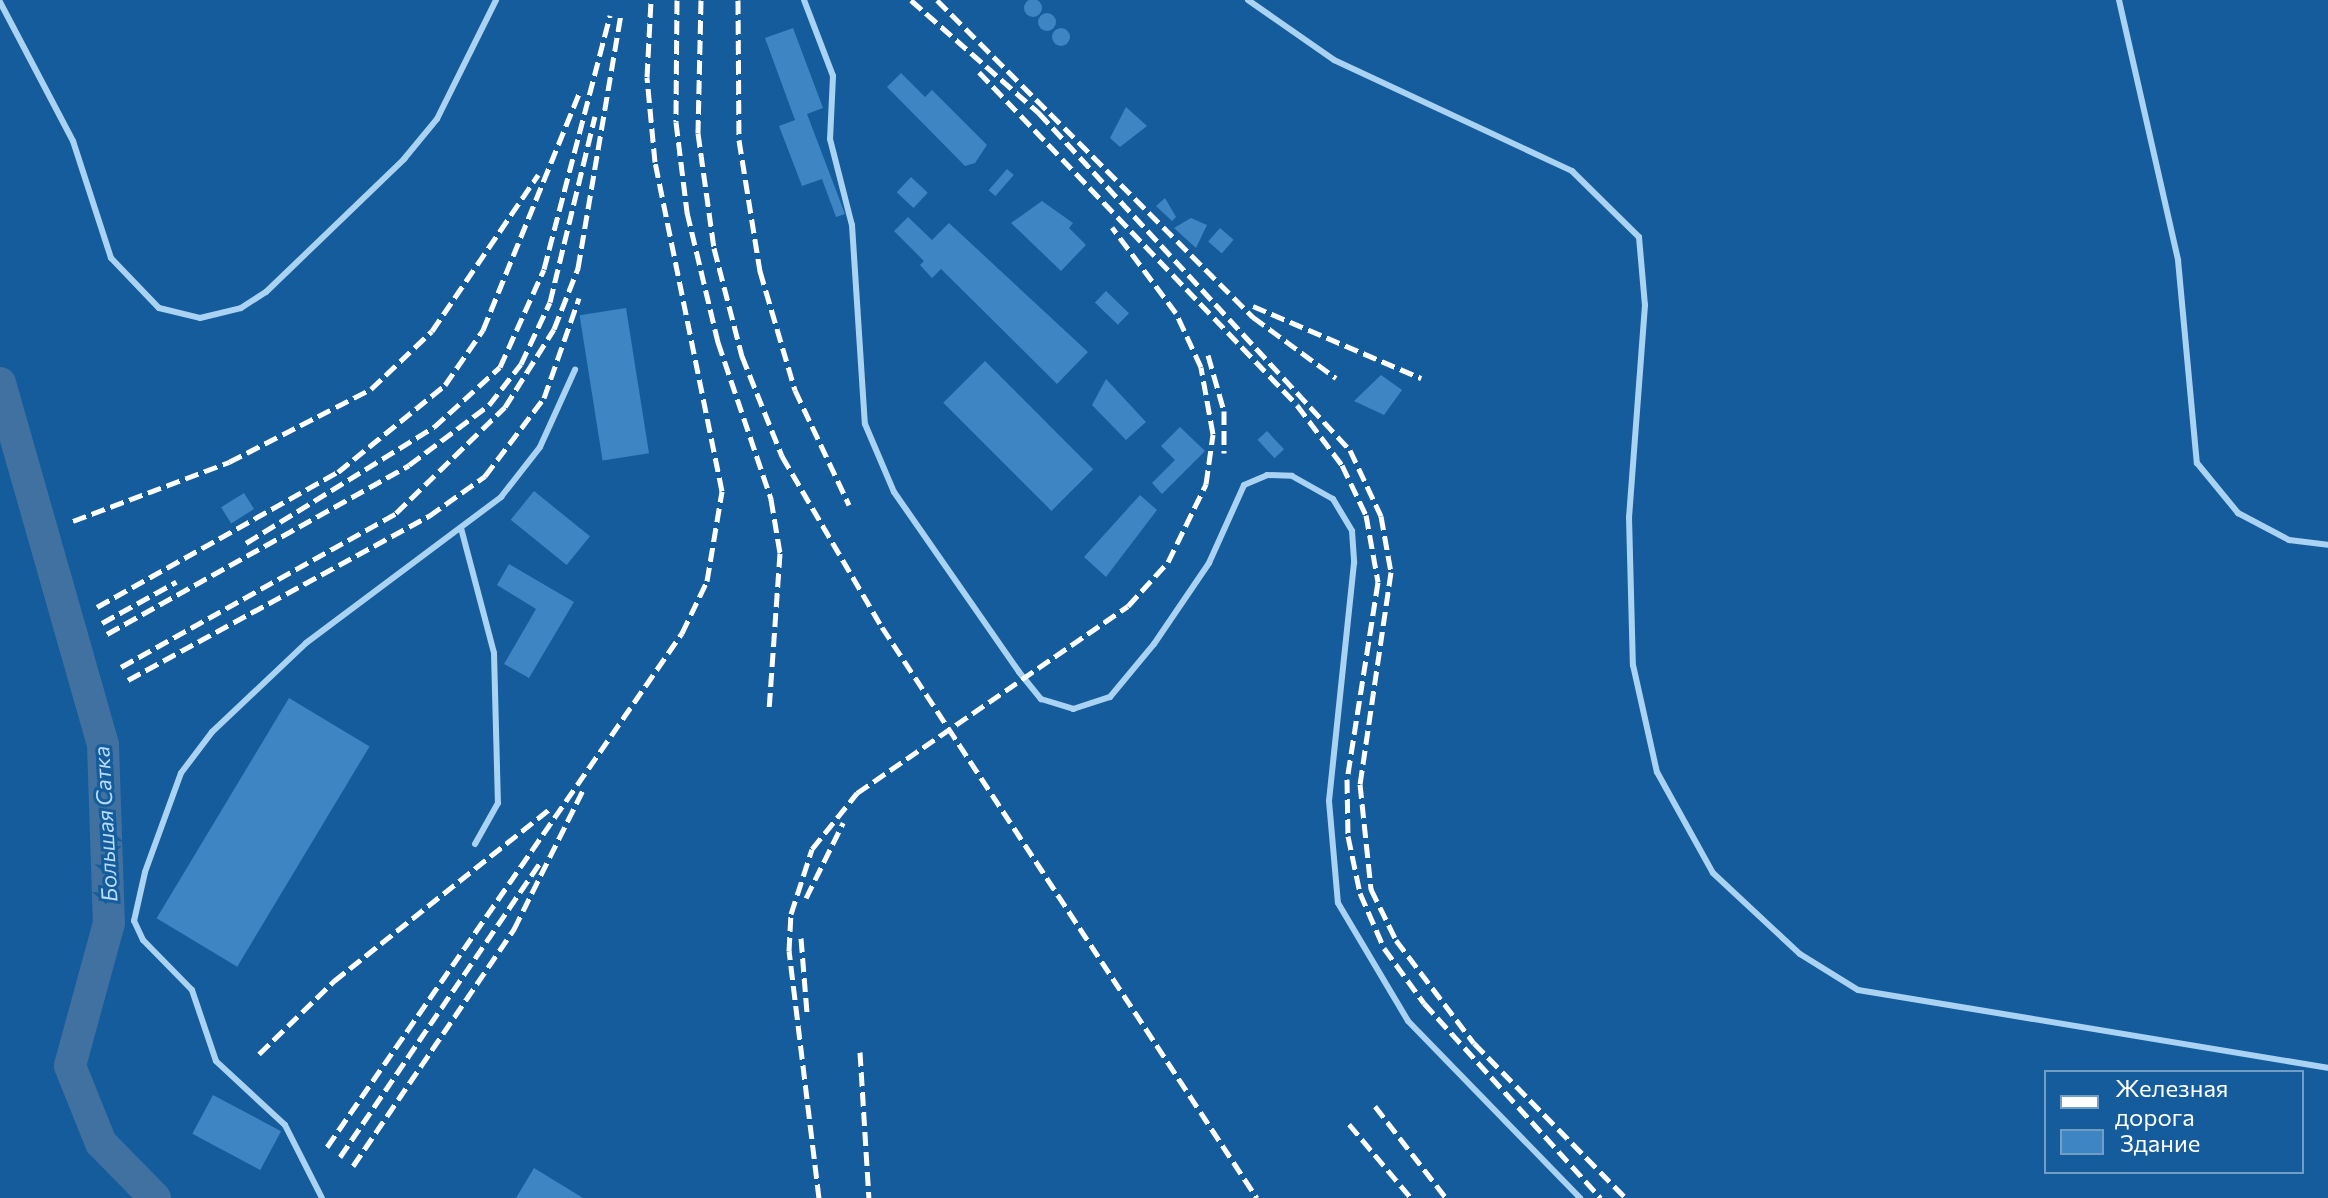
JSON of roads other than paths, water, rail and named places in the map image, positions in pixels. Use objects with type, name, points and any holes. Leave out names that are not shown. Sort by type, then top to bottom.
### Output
[{"type":"lane","points":[[0,2],[73,141],[111,258],[159,308],[200,318],[241,308],[266,292],[412,150],[450,97],[496,0]]},
{"type":"lane","points":[[804,0],[833,76],[830,139],[852,225],[865,424],[894,492],[1026,681],[1041,699],[1073,709],[1110,697],[1154,644],[1209,563],[1244,485],[1267,475],[1292,476],[1333,499],[1354,546],[1329,801],[1338,903],[1408,1021],[1580,1198]]},
{"type":"lane","points":[[1248,0],[1334,60],[1572,171],[1639,237],[1645,305],[1629,517],[1633,665],[1657,772],[1713,873],[1800,954],[1858,990],[2328,1068]]},
{"type":"lane","points":[[2119,0],[2178,260],[2197,463],[2238,513],[2289,540],[2328,545]]},
{"type":"lane","points":[[322,1198],[285,1125],[216,1061],[192,990],[143,940],[135,907],[167,804],[212,732],[306,643],[461,528],[521,474],[575,370]]},
{"type":"lane","points":[[461,528],[494,653],[498,803],[475,844]]},
{"type":"waterway","name":"Большая Сатка","points":[[0,383],[103,745],[109,923],[70,1066],[101,1143],[155,1198]]},
{"type":"railway","points":[[327,1147],[682,633],[707,581],[722,491],[655,162],[647,77],[651,0]]},
{"type":"railway","points":[[677,0],[676,122],[687,212],[718,342],[771,499],[780,553],[769,709]]},
{"type":"railway","points":[[701,0],[698,133],[714,248],[742,356],[782,456],[882,627],[1257,1198]]},
{"type":"railway","points":[[738,0],[739,140],[760,271],[795,390],[849,505]]},
{"type":"railway","points":[[911,0],[1039,113],[1350,450],[1381,516],[1391,572],[1360,784],[1371,889],[1396,940],[1474,1043],[1626,1198]]},
{"type":"railway","points":[[937,0],[1253,317],[1336,378]]},
{"type":"railway","points":[[121,667],[396,513],[505,407],[554,329],[578,268],[621,14]]},
{"type":"railway","points":[[246,543],[434,427],[500,367],[544,269],[610,15]]},
{"type":"railway","points":[[979,72],[1297,405],[1342,465],[1366,515],[1378,582],[1347,779],[1348,836],[1360,893],[1384,948],[1424,1003],[1601,1198]]},
{"type":"railway","points":[[97,607],[338,472],[445,385],[483,330],[579,94]]},
{"type":"railway","points":[[107,634],[409,465],[489,405],[521,364],[550,302],[595,116]]},
{"type":"railway","points":[[73,521],[229,462],[371,389],[432,331],[538,175]]},
{"type":"railway","points":[[819,1198],[789,951],[791,914],[812,849],[857,793],[1128,606],[1168,562],[1206,484],[1213,434],[1201,367],[1176,313],[1112,227]]},
{"type":"railway","points":[[128,680],[429,516],[485,476],[544,398],[579,298]]},
{"type":"railway","points":[[1253,306],[1421,378]]},
{"type":"railway","points":[[1208,355],[1224,411],[1224,453]]},
{"type":"railway","points":[[102,623],[176,582]]},
{"type":"railway","points":[[353,1166],[514,929],[584,788]]},
{"type":"railway","points":[[259,1054],[334,981],[552,807]]},
{"type":"railway","points":[[806,898],[843,823]]},
{"type":"railway","points":[[340,1157],[541,861]]},
{"type":"railway","points":[[801,938],[807,1013]]},
{"type":"railway","points":[[860,1052],[869,1198]]},
{"type":"railway","points":[[1375,1106],[1446,1198]]},
{"type":"railway","points":[[1349,1124],[1411,1198]]}]
